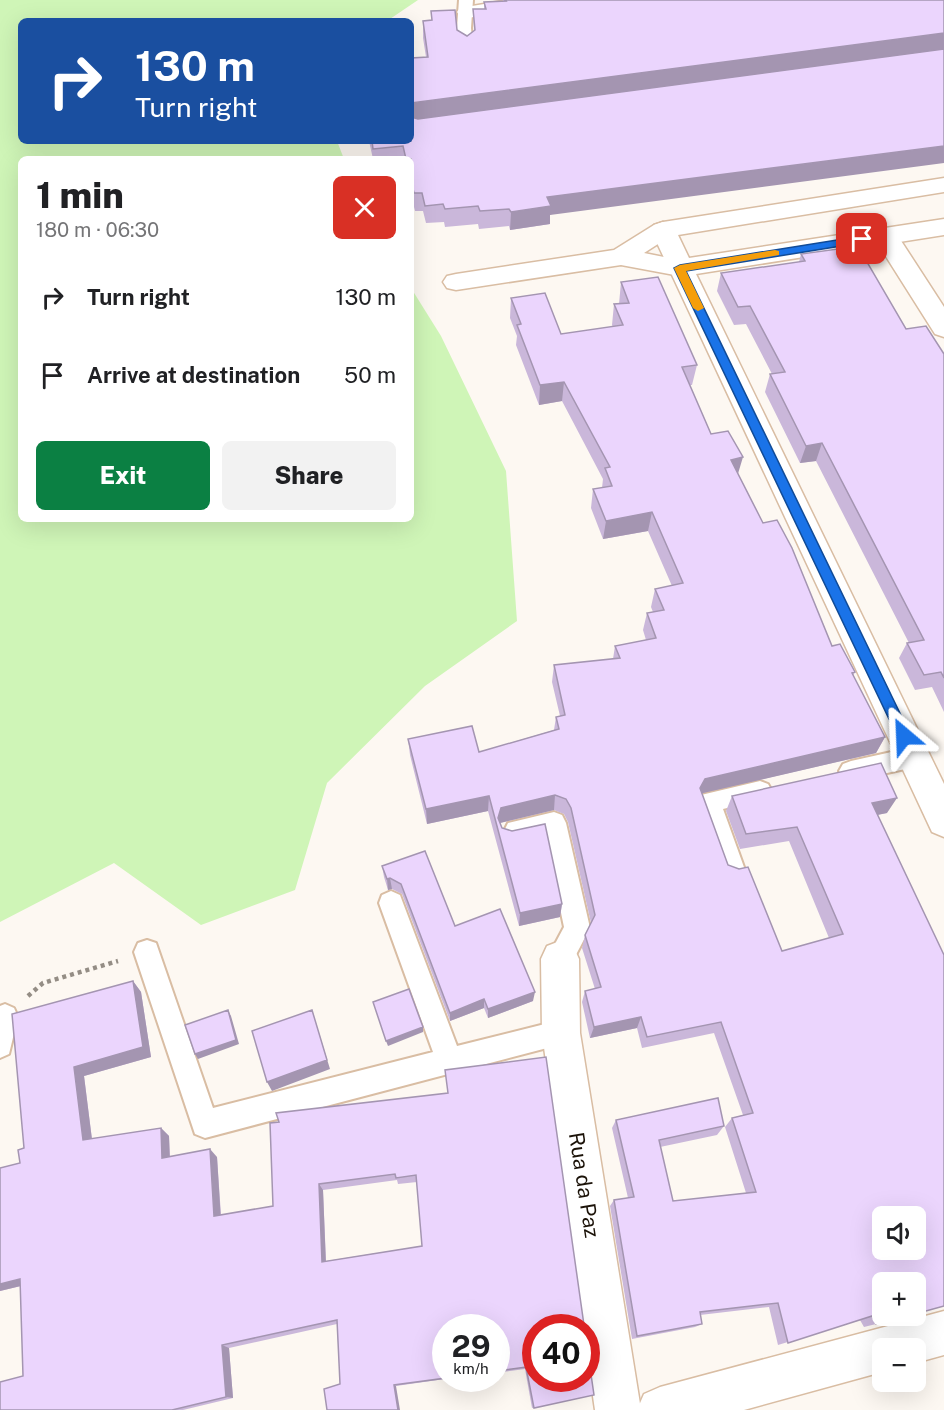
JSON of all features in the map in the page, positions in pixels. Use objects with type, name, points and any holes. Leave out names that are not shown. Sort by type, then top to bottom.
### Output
[{"type":"street","points":[[466,6],[550,0]]},
{"type":"street","points":[[621,257],[663,230],[944,185]]},
{"type":"street","points":[[456,282],[621,257],[680,268],[944,227]]},
{"type":"street","points":[[663,230],[944,821]]},
{"type":"street","points":[[885,236],[944,328]]},
{"type":"street","name":"Rua da Paz","points":[[560,959],[561,1033],[618,1410]]},
{"type":"street","points":[[925,1338],[944,1333]]},
{"type":"street","points":[[660,1410],[872,1352]]},
{"type":"lane","points":[[466,6],[464,28],[466,48]]},
{"type":"lane","points":[[834,775],[914,757]]},
{"type":"lane","points":[[733,870],[709,802],[777,787]]},
{"type":"lane","points":[[511,832],[554,823],[577,928],[560,959]]},
{"type":"lane","points":[[391,903],[450,1062]]},
{"type":"lane","points":[[147,952],[205,1124],[561,1033]]},
{"type":"lane","points":[[0,1045],[5,1017]]},
{"type":"path","points":[[5,1017],[43,983],[147,952]]},
{"type":"green space","points":[[0,0],[418,0],[391,18],[18,18],[18,144],[338,144],[343,156],[18,156],[18,522],[414,522],[414,293],[441,336],[506,471],[517,621],[425,686],[327,783],[295,890],[201,925],[114,863],[0,922]]},
{"type":"building","points":[[944,0],[944,33],[414,103],[414,58],[428,57],[423,21],[432,20],[431,11],[455,10],[457,30],[467,36],[475,30],[473,9],[486,9],[484,2]]},
{"type":"building","points":[[944,49],[944,146],[547,197],[551,206],[511,212],[509,209],[480,211],[478,206],[445,209],[443,204],[425,206],[422,193],[414,193],[414,156],[405,156],[403,146],[373,149],[372,144],[414,144],[414,118]]},
{"type":"building","points":[[845,248],[848,252],[860,250],[906,329],[926,326],[944,354],[944,678],[941,672],[924,675],[907,643],[924,640],[822,443],[806,446],[770,374],[785,372],[750,306],[738,307],[721,273],[805,261],[801,254]]},
{"type":"building","points":[[658,277],[697,365],[682,367],[711,434],[728,431],[743,457],[731,460],[763,523],[777,520],[792,548],[832,646],[840,644],[855,672],[852,673],[885,737],[705,779],[700,788],[728,865],[739,869],[748,867],[782,951],[843,934],[797,827],[746,834],[732,796],[881,763],[897,798],[872,803],[944,955],[944,1306],[926,1311],[926,1272],[872,1272],[872,1316],[788,1343],[778,1303],[700,1312],[702,1324],[637,1336],[614,1200],[634,1197],[616,1120],[718,1098],[724,1126],[659,1140],[673,1201],[756,1192],[732,1118],[753,1113],[721,1022],[647,1037],[641,1017],[594,1027],[585,991],[601,987],[585,935],[595,915],[571,808],[566,799],[555,795],[501,808],[498,818],[502,828],[512,831],[545,824],[562,904],[520,913],[489,796],[426,809],[408,739],[472,726],[479,752],[559,729],[556,717],[565,715],[554,665],[620,658],[615,646],[656,638],[647,613],[664,610],[655,589],[683,583],[652,512],[606,521],[593,489],[612,486],[605,468],[610,467],[564,382],[540,385],[517,325],[521,324],[511,298],[545,293],[561,334],[623,325],[614,304],[629,303],[621,282]]},
{"type":"building","points":[[425,851],[455,926],[500,909],[535,992],[488,1009],[484,999],[450,1013],[401,884],[390,878],[387,879],[382,866]]},
{"type":"building","points":[[133,981],[143,1047],[74,1067],[83,1140],[161,1128],[162,1158],[210,1149],[214,1216],[273,1206],[270,1123],[279,1122],[276,1113],[448,1093],[445,1070],[546,1057],[582,1314],[522,1314],[522,1368],[510,1369],[510,1314],[432,1314],[432,1380],[394,1385],[398,1410],[327,1410],[324,1389],[340,1384],[337,1320],[222,1345],[226,1397],[172,1410],[0,1410],[0,1382],[23,1376],[20,1279],[0,1284],[0,1168],[20,1163],[18,1150],[24,1148],[12,1014]],"holes":[[[395,1174],[396,1178],[416,1175],[422,1246],[322,1262],[319,1184]]]},
{"type":"building","points":[[409,989],[423,1027],[386,1041],[373,1002]]},
{"type":"building","points":[[228,1010],[236,1040],[195,1054],[185,1025]]},
{"type":"building","points":[[312,1010],[327,1060],[267,1082],[252,1031]]},
{"type":"building","points":[[531,1392],[594,1392],[594,1395],[534,1408]]},
{"type":"slow traffic","points":[[698,308],[680,268],[775,253]]},
{"type":"route","points":[[862,239],[680,268],[904,736]]}]
